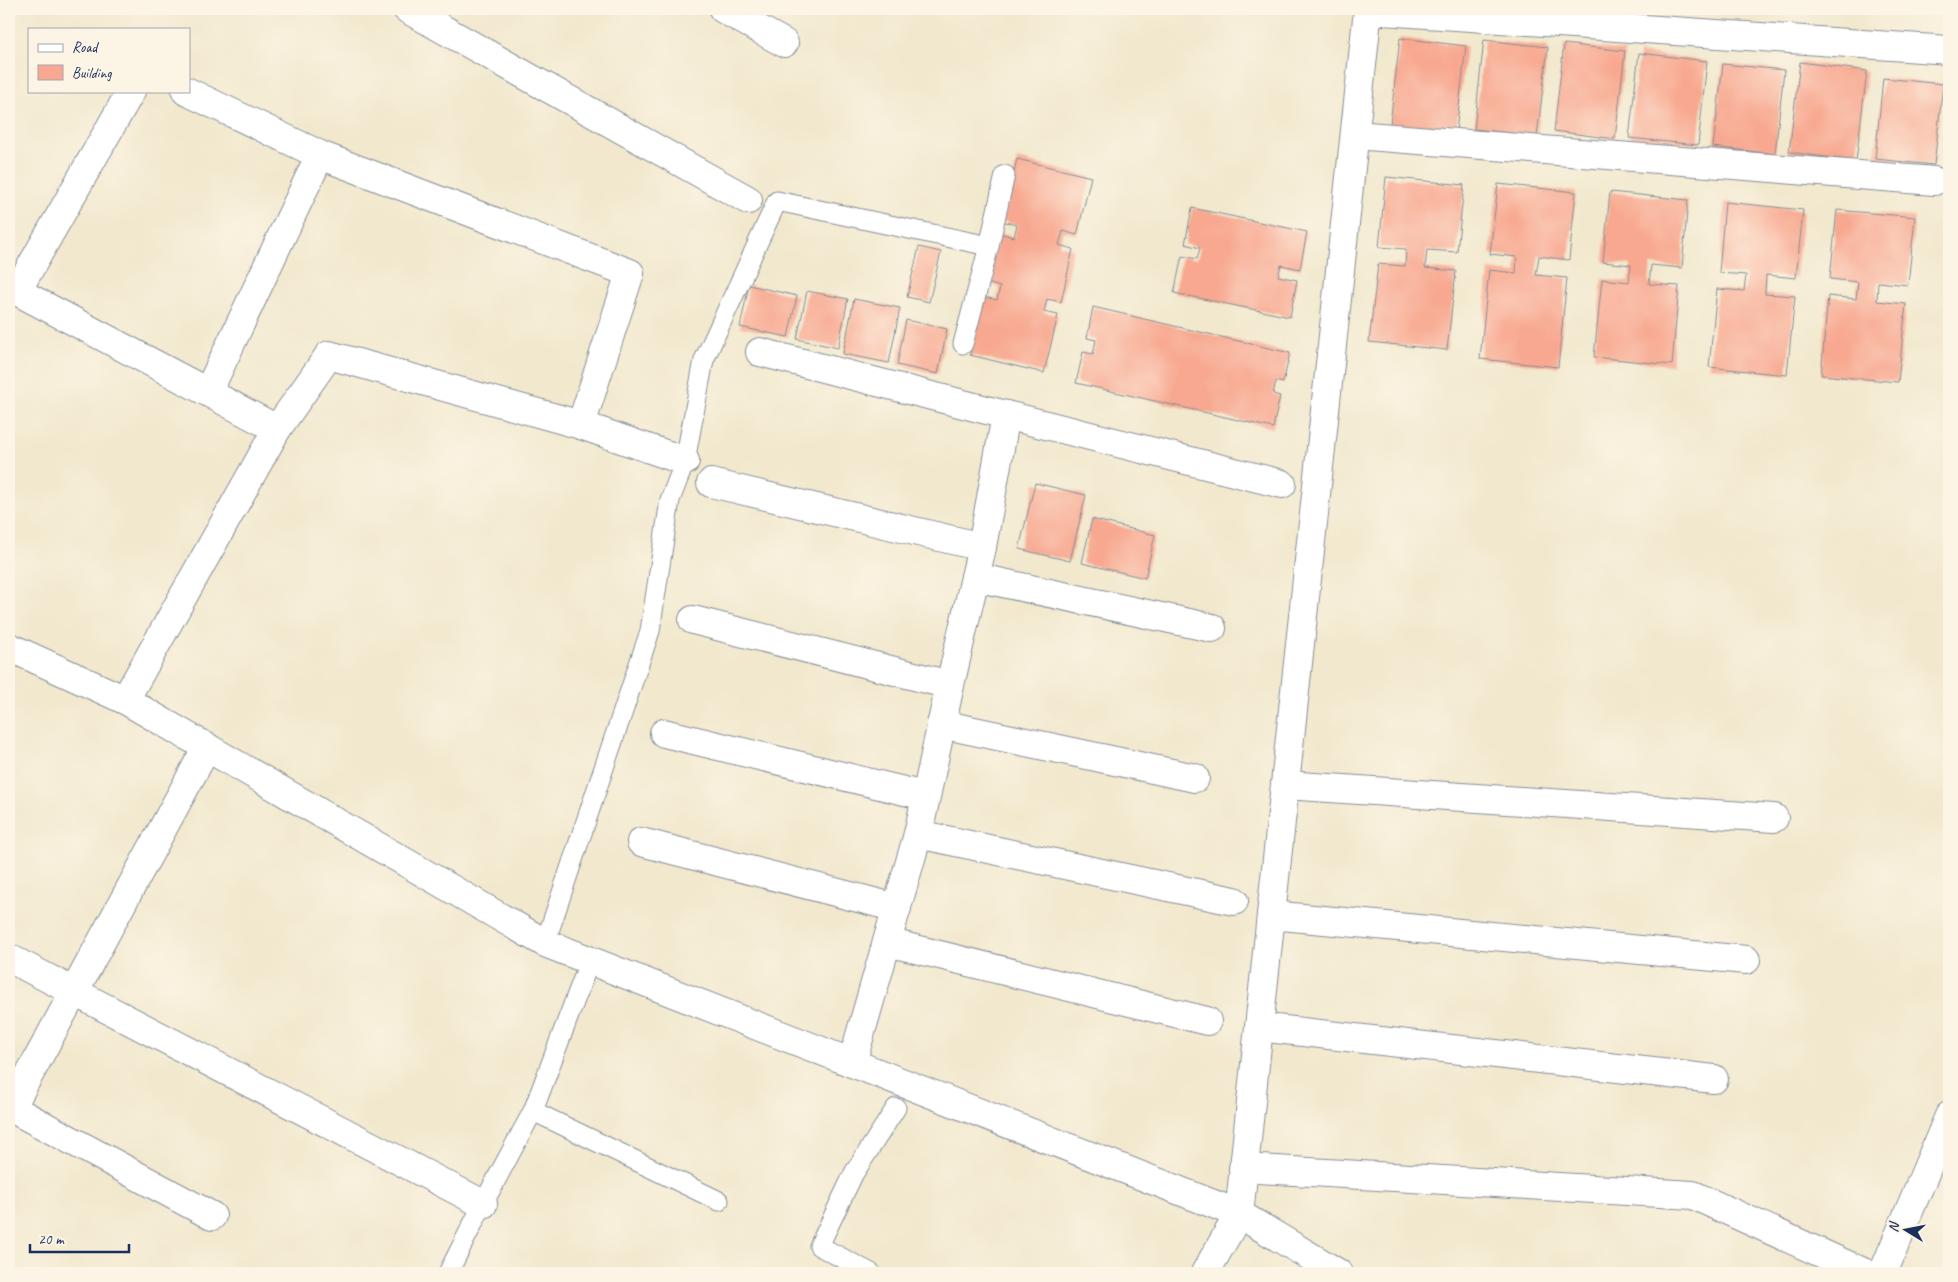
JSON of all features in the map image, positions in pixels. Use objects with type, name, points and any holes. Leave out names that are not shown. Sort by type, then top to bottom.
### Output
[{"type":"street","points":[[407,9],[748,200]]},
{"type":"street","points":[[723,9],[784,43]]},
{"type":"street","points":[[1205,1273],[1238,1214],[1368,9],[1949,50]]},
{"type":"street","points":[[130,92],[13,289],[277,430]]},
{"type":"street","points":[[188,92],[320,154],[630,273],[581,425]]},
{"type":"street","points":[[1355,134],[1934,181]]},
{"type":"street","points":[[208,392],[320,154]]},
{"type":"street","points":[[760,352],[1282,484]]},
{"type":"street","points":[[125,700],[277,430],[329,355],[581,425],[685,460]]},
{"type":"street","points":[[852,1063],[918,834],[982,547],[1006,415]]},
{"type":"street","points":[[711,483],[982,547]]},
{"type":"street","points":[[975,577],[1212,628]]},
{"type":"street","points":[[693,620],[950,685]]},
{"type":"street","points":[[9,647],[125,700],[545,942],[1238,1214],[1338,1273]]},
{"type":"street","points":[[941,724],[1196,778]]},
{"type":"street","points":[[664,733],[925,796]]},
{"type":"street","points":[[207,747],[10,1108],[212,1216]]},
{"type":"street","points":[[1285,785],[1774,818]]},
{"type":"street","points":[[918,834],[1234,901]]},
{"type":"street","points":[[641,842],[897,908]]},
{"type":"street","points":[[1271,915],[1746,960]]},
{"type":"street","points":[[886,942],[1207,1021]]},
{"type":"street","points":[[9,958],[483,1204]]},
{"type":"street","points":[[1259,1027],[1714,1079]]},
{"type":"street","points":[[1882,1273],[1949,1116]]},
{"type":"street","points":[[1243,1168],[1693,1195],[1864,1273]]},
{"type":"lane","points":[[963,344],[989,246],[1005,175]]},
{"type":"lane","points":[[545,942],[650,631],[670,500],[685,460],[704,360],[777,202],[989,246]]},
{"type":"lane","points":[[448,1273],[533,1111],[590,960]]},
{"type":"lane","points":[[871,1273],[820,1246],[854,1173],[896,1108]]},
{"type":"lane","points":[[533,1111],[719,1201]]},
{"type":"building","points":[[1400,38],[1466,46],[1456,132],[1390,124]]},
{"type":"building","points":[[1484,40],[1548,47],[1537,136],[1474,129]]},
{"type":"building","points":[[1564,44],[1625,51],[1615,139],[1554,131]]},
{"type":"building","points":[[1639,53],[1707,61],[1698,145],[1629,138]]},
{"type":"building","points":[[1800,62],[1867,71],[1856,161],[1789,152]]},
{"type":"building","points":[[1723,64],[1784,70],[1775,154],[1713,147]]},
{"type":"building","points":[[1883,78],[1943,84],[1934,165],[1875,159]]},
{"type":"building","points":[[1017,159],[1091,177],[1077,235],[1063,231],[1059,245],[1073,249],[1061,302],[1047,299],[1044,312],[1058,315],[1044,373],[970,355],[984,297],[997,300],[1000,287],[987,283],[999,233],[1014,237],[1017,225],[1002,221]]},
{"type":"building","points":[[1386,177],[1464,185],[1457,252],[1427,250],[1425,268],[1456,271],[1447,350],[1369,342],[1378,264],[1405,266],[1406,249],[1379,247]]},
{"type":"building","points":[[1498,184],[1576,192],[1569,260],[1539,256],[1536,275],[1567,278],[1558,367],[1480,359],[1489,270],[1516,273],[1517,257],[1490,254]]},
{"type":"building","points":[[1610,192],[1688,200],[1682,268],[1651,265],[1649,284],[1679,286],[1672,365],[1594,357],[1602,279],[1629,282],[1631,265],[1603,262]]},
{"type":"building","points":[[1725,202],[1803,210],[1796,278],[1766,275],[1765,294],[1795,296],[1787,375],[1709,367],[1717,289],[1744,291],[1746,275],[1719,273]]},
{"type":"building","points":[[1192,208],[1307,232],[1300,269],[1281,265],[1278,276],[1297,280],[1290,317],[1174,293],[1182,256],[1197,259],[1200,248],[1185,244]]},
{"type":"building","points":[[1837,210],[1915,217],[1908,285],[1878,282],[1877,301],[1906,304],[1898,382],[1821,375],[1828,296],[1856,299],[1858,282],[1830,279]]},
{"type":"building","points":[[919,247],[941,252],[929,302],[907,297]]},
{"type":"building","points":[[749,285],[797,296],[788,337],[740,327]]},
{"type":"building","points":[[807,291],[848,299],[838,348],[797,339]]},
{"type":"building","points":[[854,299],[900,308],[889,363],[843,354]]},
{"type":"building","points":[[1093,307],[1290,353],[1283,383],[1276,381],[1273,394],[1280,396],[1273,428],[1076,383],[1083,352],[1093,354],[1096,340],[1087,338]]},
{"type":"building","points":[[906,320],[947,329],[938,374],[897,365]]},
{"type":"building","points":[[1035,483],[1086,495],[1070,561],[1019,549]]},
{"type":"building","points":[[1092,519],[1155,535],[1145,578],[1082,563]]}]
